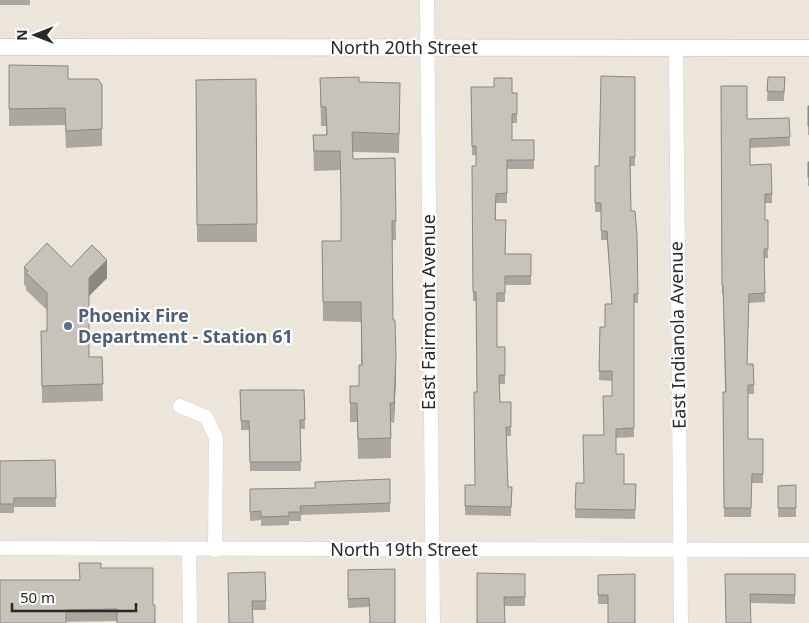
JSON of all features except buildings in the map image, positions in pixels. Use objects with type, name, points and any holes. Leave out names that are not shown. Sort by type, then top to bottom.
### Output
[{"type":"street","name":"East Fairmount Avenue","points":[[427,0],[433,623]]},
{"type":"street","name":"North 20th Street","points":[[0,47],[809,48]]},
{"type":"street","name":"East Indianola Avenue","points":[[676,48],[680,623]]},
{"type":"street","points":[[180,406],[206,418],[216,438],[216,550]]},
{"type":"street","name":"North 19th Street","points":[[0,548],[189,550],[809,550]]},
{"type":"street","points":[[189,550],[190,623]]},
{"type":"place","name":"Phoenix Fire Department - Station 61","points":[[68,326]]}]
